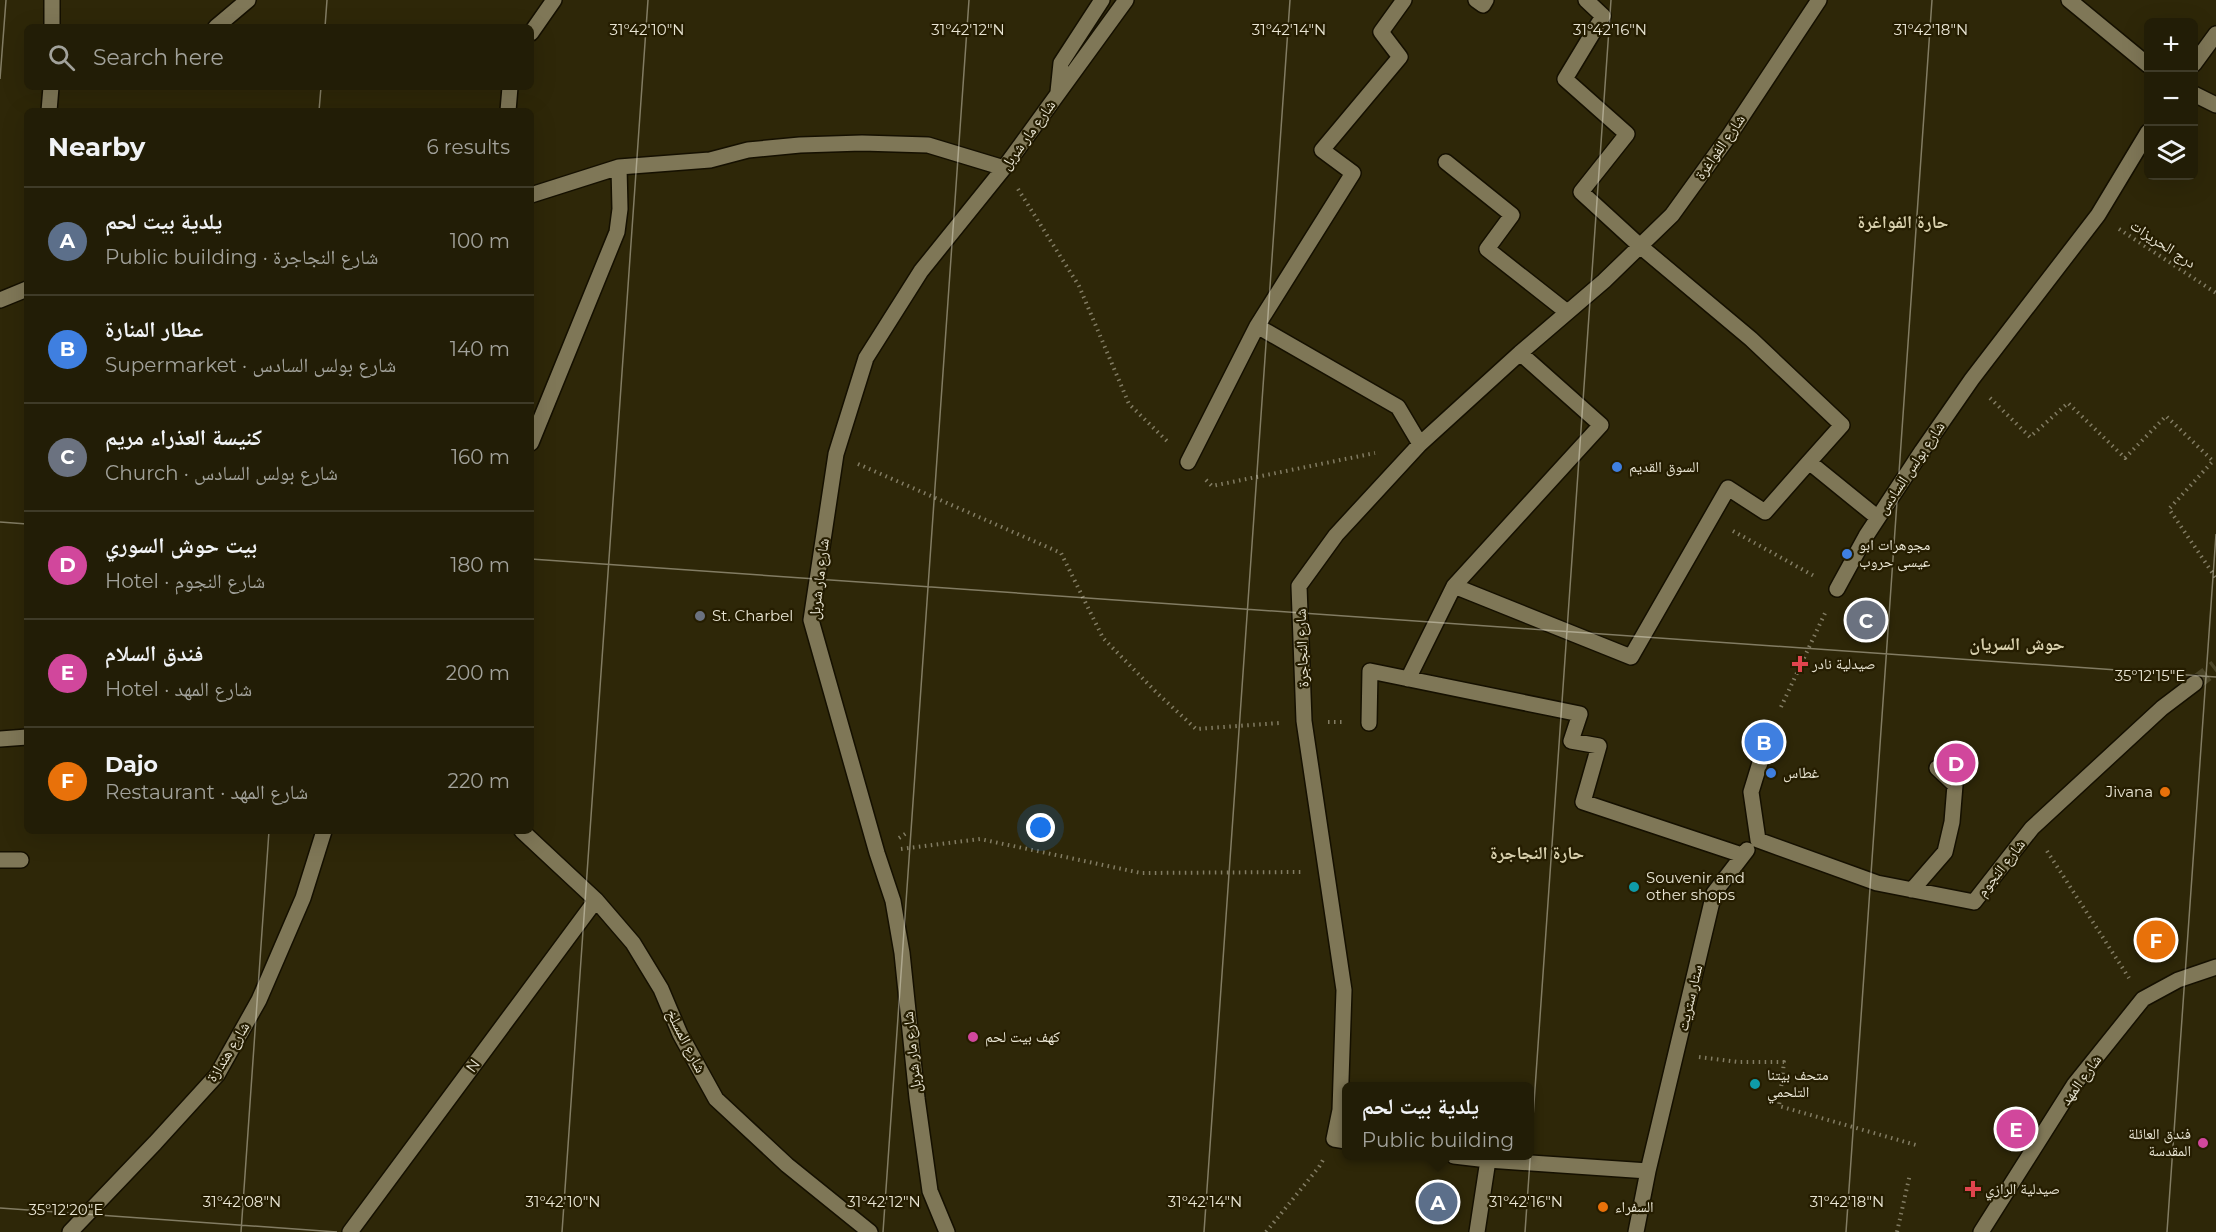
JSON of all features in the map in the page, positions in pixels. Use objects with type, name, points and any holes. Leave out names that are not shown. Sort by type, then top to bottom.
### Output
[{"type":"street","points":[[52,0],[52,24]]},
{"type":"street","points":[[220,24],[248,0]]},
{"type":"street","points":[[534,29],[554,0]]},
{"type":"street","points":[[1058,95],[1061,63],[1102,0]]},
{"type":"street","name":"شارع مار شربل","points":[[947,1232],[930,1191],[917,1098],[902,953],[893,901],[877,854],[812,620],[836,454],[866,358],[921,271],[1004,168],[1126,0]]},
{"type":"street","points":[[1188,462],[1257,326],[1353,173],[1322,150],[1400,57],[1381,32],[1404,0]]},
{"type":"street","points":[[1476,0],[1483,5],[1486,0]]},
{"type":"street","points":[[1454,586],[1631,657],[1728,488],[1765,512],[1842,425],[1751,339],[1640,246],[1581,192],[1627,134],[1565,79],[1603,16],[1586,0]]},
{"type":"street","name":"شارع الفواغرة","points":[[1604,281],[1672,215],[1819,0]]},
{"type":"street","points":[[2069,0],[2144,62]]},
{"type":"street","points":[[2198,57],[2216,34]]},
{"type":"street","points":[[49,108],[51,90]]},
{"type":"street","points":[[508,108],[510,90]]},
{"type":"street","points":[[2198,96],[2216,105]]},
{"type":"street","name":"شارع بولس السادس","points":[[1837,589],[1866,536],[1972,380],[2098,215],[2144,139]]},
{"type":"street","points":[[534,194],[619,167],[710,160],[748,150],[800,145],[862,143],[928,145],[1004,168]]},
{"type":"street","points":[[1446,162],[1512,215],[1487,249],[1567,312]]},
{"type":"street","points":[[534,436],[617,232],[620,209],[619,167]]},
{"type":"street","name":"شارع النجاجرة","points":[[1340,1140],[1344,990],[1304,721],[1299,586],[1336,535],[1420,444],[1520,353],[1604,281]]},
{"type":"street","points":[[0,300],[24,290]]},
{"type":"street","points":[[1257,326],[1398,407],[1420,444]]},
{"type":"street","points":[[1408,679],[1454,586],[1601,425],[1520,353]]},
{"type":"street","points":[[1809,462],[1878,518]]},
{"type":"street","points":[[1369,723],[1370,672],[1580,714],[1571,741],[1599,746],[1583,801],[1742,855]]},
{"type":"street","name":"شارع النجوم","points":[[1758,840],[1877,883],[1974,903],[2032,828],[2163,708],[2195,683]]},
{"type":"street","points":[[1758,840],[1751,792],[1770,730]]},
{"type":"street","points":[[0,739],[24,736]]},
{"type":"street","points":[[1912,890],[1945,852],[1952,822],[1955,784],[1937,768]]},
{"type":"street","name":"شارع هندازة","points":[[69,1232],[217,1075],[260,1000],[303,898],[323,834]]},
{"type":"street","name":"شارع المسلخ","points":[[525,834],[596,900],[633,943],[661,989],[680,1034],[716,1099],[853,1227],[870,1232]]},
{"type":"street","name":"ستار ستريت","points":[[1648,1171],[1714,893],[1742,855],[1758,840]]},
{"type":"street","points":[[0,860],[21,860]]},
{"type":"street","name":"N","points":[[350,1232],[596,900]]},
{"type":"street","name":"شارع المهد","points":[[1981,1232],[2074,1085],[2143,999],[2178,980],[2216,967]]},
{"type":"street","points":[[1477,1232],[1488,1160],[1648,1171],[1636,1232]]},
{"type":"path","points":[[1004,168],[1079,286],[1130,404],[1212,486],[1377,453]]},
{"type":"path","name":"درج الحريزات","points":[[2098,215],[2216,293]]},
{"type":"path","points":[[1972,380],[2030,437],[2068,402],[2125,458],[2166,416],[2213,461],[2169,509],[2216,578]]},
{"type":"path","points":[[836,454],[1061,553],[1103,638],[1196,729],[1304,721],[1369,723]]},
{"type":"path","points":[[1710,518],[1837,589],[1770,730]]},
{"type":"path","points":[[2032,828],[2143,999]]},
{"type":"path","points":[[897,849],[980,839],[1141,873],[1326,872]]},
{"type":"path","points":[[1677,1055],[1738,1062],[1784,1062],[1779,1106],[1916,1144]]},
{"type":"path","points":[[1266,1232],[1340,1140]]},
{"type":"path","points":[[1897,1232],[1910,1174]]},
{"type":"tunnel","points":[[2195,683],[2216,667]]},
{"type":"place","name":"السوق القديم","points":[[1617,467]]},
{"type":"place","name":"مجوهرات ابو عيسى حروب","points":[[1847,554]]},
{"type":"place","name":"St. Charbel","points":[[700,616]]},
{"type":"place","name":"كنيسة العذراء مريم","points":[[1866,620]]},
{"type":"place","name":"صيدلية نادر","points":[[1800,664]]},
{"type":"place","name":"عطار المنارة","points":[[1764,742]]},
{"type":"place","name":"بيت حوش السوري","points":[[1956,763]]},
{"type":"place","name":"غطاس","points":[[1771,773]]},
{"type":"place","name":"Jivana","points":[[2165,792]]},
{"type":"place","name":"Souvenir and other shops","points":[[1634,887]]},
{"type":"place","name":"Dajo","points":[[2156,940]]},
{"type":"place","name":"كهف بيت لحم","points":[[973,1037]]},
{"type":"place","name":"متحف بيتنا التلحمي","points":[[1755,1084]]},
{"type":"place","name":"فندق السلام","points":[[2016,1129]]},
{"type":"place","name":"فندق العائلة المقدسة","points":[[2203,1143]]},
{"type":"place","name":"صيدلية الرازي","points":[[1973,1189]]},
{"type":"place","name":"يلدية بيت لحم","points":[[1438,1202]]},
{"type":"place","name":"السفراء","points":[[1603,1207]]},
{"type":"district","name":"حارة الفواغرة","points":[[1903,222]]},
{"type":"district","name":"حوش السريان","points":[[2017,644]]},
{"type":"district","name":"حارة النجاجرة","points":[[1537,853]]}]
